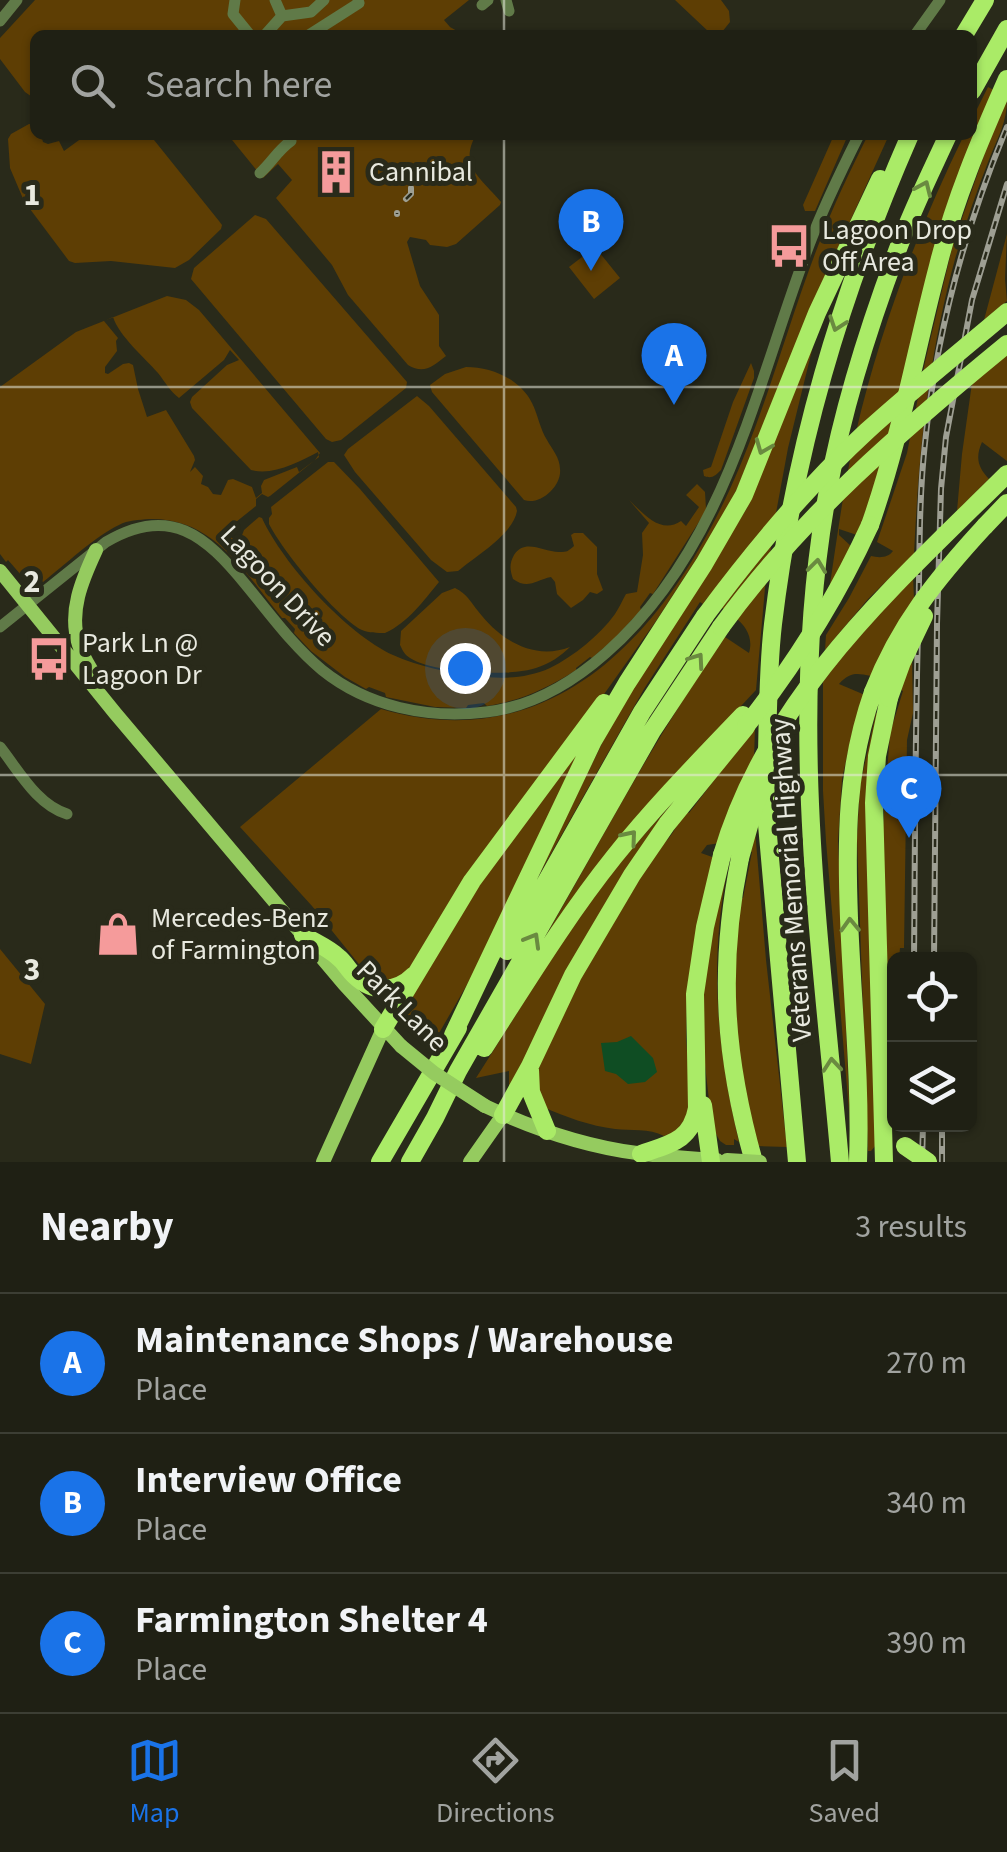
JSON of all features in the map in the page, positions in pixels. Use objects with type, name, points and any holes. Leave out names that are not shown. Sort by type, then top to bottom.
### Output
[{"type":"highway","points":[[967,30],[985,0]]},
{"type":"highway","points":[[977,82],[1007,30]]},
{"type":"highway","points":[[410,1162],[598,877],[654,808],[778,686],[840,588],[870,525],[894,450],[951,219],[1007,79]]},
{"type":"highway","points":[[453,1036],[593,742],[744,495],[816,313],[858,222],[904,140]]},
{"type":"highway","name":"Veterans Memorial Highway","points":[[797,1162],[766,802],[772,628],[807,430],[832,340],[905,140]]},
{"type":"highway","name":"Veterans Memorial Highway","points":[[840,1162],[809,815],[807,703],[812,607],[829,484],[858,366],[900,243],[946,140]]},
{"type":"highway","points":[[436,1118],[458,1071],[713,622],[765,539],[825,472],[900,402],[1007,312]]},
{"type":"highway","points":[[380,1162],[485,988],[650,698],[713,622],[846,483],[1007,344]]},
{"type":"highway","points":[[757,1162],[739,1110],[725,995],[731,857],[740,803],[790,709],[854,629],[1007,474]]},
{"type":"highway","points":[[858,1162],[847,823],[856,749],[923,618],[985,526],[1007,503]]},
{"type":"highway","points":[[384,1029],[472,881],[662,627]]},
{"type":"highway","points":[[881,695],[874,804],[884,1162]]},
{"type":"highway","points":[[494,1110],[530,1066],[573,976],[632,875],[745,720]]},
{"type":"highway","points":[[641,1154],[681,1139],[694,1120],[694,994],[705,927],[731,857]]},
{"type":"highway","points":[[303,935],[338,956],[360,981],[378,988],[402,985],[420,967]]},
{"type":"highway","points":[[530,1066],[531,1092],[546,1131]]},
{"type":"highway","points":[[697,1070],[716,1160]]},
{"type":"highway","points":[[882,1113],[895,1138],[928,1162]]},
{"type":"main road","points":[[96,550],[78,595],[76,630],[82,653],[115,713]]},
{"type":"main road","name":"Park Lane","points":[[0,570],[115,713],[384,1029],[442,1079],[494,1110],[585,1143],[641,1154],[757,1162]]},
{"type":"main road","points":[[324,1162],[384,1029]]},
{"type":"main road","points":[[470,1162],[494,1110]]},
{"type":"street","points":[[0,21],[17,0]]},
{"type":"street","points":[[234,0],[233,14],[246,30]]},
{"type":"street","points":[[276,0],[282,16]]},
{"type":"street","points":[[269,30],[282,16],[308,12],[326,0],[340,15]]},
{"type":"street","points":[[919,30],[940,0]]},
{"type":"street","points":[[296,1],[320,30]]},
{"type":"street","points":[[322,30],[361,1]]},
{"type":"street","points":[[260,173],[291,140]]},
{"type":"street","name":"Lagoon Drive","points":[[0,627],[122,532],[138,527],[178,528],[201,538],[221,555],[324,672],[387,704],[426,714],[492,712],[564,686],[597,662],[638,622],[697,539],[740,447],[809,244],[857,140]]},
{"type":"street","points":[[0,748],[41,799],[54,810],[67,814]]},
{"type":"shaded area","points":[[35,0],[469,0],[444,20],[455,30],[30,30],[30,96],[0,59],[0,38]]},
{"type":"shaded area","points":[[675,0],[721,0],[729,11],[730,22],[724,30],[707,30]]},
{"type":"shaded area","points":[[988,87],[994,90],[977,130],[977,109]]},
{"type":"shaded area","points":[[1007,99],[1002,129],[955,259],[938,333],[922,441],[914,554],[868,599],[825,650],[826,635],[871,556],[883,557],[893,551],[877,542],[907,453],[953,244]]},
{"type":"shaded area","points":[[30,124],[30,140],[48,144],[59,141],[64,151],[79,140],[154,140],[219,221],[221,229],[175,268],[69,261],[24,201],[10,168],[11,134]]},
{"type":"shaded area","points":[[232,140],[474,140],[471,164],[500,205],[456,244],[430,245],[426,240],[410,237],[407,242],[420,286],[439,315],[439,346],[446,356],[424,369],[408,365],[348,295],[332,265],[276,198],[292,180],[278,164],[263,178]]},
{"type":"shaded area","points":[[832,140],[846,140],[815,211],[805,211],[803,205]]},
{"type":"shaded area","points":[[866,140],[887,140],[805,321],[737,489],[716,529],[656,621],[406,973],[395,980],[378,981],[366,973],[240,827],[381,709],[443,720],[499,716],[550,699],[596,672],[636,635],[672,591],[730,489],[755,429],[823,232]]},
{"type":"shaded area","points":[[962,140],[973,140],[939,229],[882,466],[857,535],[839,529],[839,535],[852,547],[829,591],[841,511],[852,452],[866,394],[902,280]]},
{"type":"shaded area","points":[[255,215],[266,219],[407,382],[406,388],[341,440],[326,439],[191,279],[194,268]]},
{"type":"shaded area","points":[[1007,234],[1007,301],[984,320]]},
{"type":"shaded area","points":[[595,247],[620,278],[594,299],[569,267]]},
{"type":"shaded area","points":[[167,296],[186,300],[199,310],[320,453],[319,455],[318,452],[277,470],[251,470],[190,402],[227,365],[239,360],[230,350],[224,360],[179,398],[126,339],[113,317]]},
{"type":"shaded area","points":[[106,320],[118,338],[117,351],[105,373],[123,364],[133,365],[147,417],[166,410],[194,456],[190,472],[195,467],[203,476],[201,484],[213,494],[221,495],[228,480],[233,479],[252,487],[256,498],[262,493],[264,480],[297,467],[299,472],[315,460],[270,496],[262,494],[256,499],[256,506],[227,532],[233,539],[241,538],[244,530],[262,518],[285,556],[337,615],[375,645],[423,666],[503,678],[550,668],[586,645],[615,614],[626,594],[637,592],[642,533],[649,523],[629,500],[660,524],[681,521],[686,526],[699,507],[686,495],[697,484],[705,492],[706,509],[641,610],[614,639],[565,677],[522,697],[487,706],[484,703],[466,708],[435,707],[386,697],[385,693],[366,689],[345,677],[311,651],[241,566],[192,527],[149,519],[122,523],[90,543],[43,582],[28,583],[6,562],[0,554],[0,387],[76,332]]},
{"type":"shaded area","points":[[813,346],[776,513],[756,690],[641,813],[543,941],[653,749],[725,637],[749,653],[749,635],[739,620],[707,598],[703,604],[700,602],[644,689],[531,889],[613,721],[747,508]]},
{"type":"shaded area","points":[[1007,354],[1007,461],[982,442],[979,462],[989,479],[957,511],[972,383]]},
{"type":"shaded area","points":[[751,363],[754,378],[721,470],[704,476],[703,470],[711,467]]},
{"type":"shaded area","points":[[466,367],[504,376],[520,387],[532,403],[560,465],[554,488],[543,497],[524,500],[432,392],[430,385],[445,374]]},
{"type":"shaded area","points":[[417,396],[517,511],[509,528],[458,571],[447,572],[431,560],[344,455]]},
{"type":"shaded area","points":[[328,462],[334,462],[360,489],[439,582],[408,617],[385,633],[362,630],[338,612],[297,566],[269,524],[271,507]]},
{"type":"shaded area","points":[[574,533],[583,533],[597,547],[597,574],[603,590],[597,594],[590,592],[571,608],[557,594],[551,577],[528,584],[513,579],[511,564],[518,550],[529,547],[566,551],[574,546]]},
{"type":"shaded area","points":[[913,577],[914,598],[871,676],[854,674],[839,684],[865,695],[842,779],[838,841],[850,1123],[826,841],[823,682]]},
{"type":"shaded area","points":[[455,588],[507,639],[544,651],[570,647],[541,666],[524,671],[453,670],[410,658],[400,645],[401,631],[442,593]]},
{"type":"shaded area","points":[[912,656],[904,948],[887,952],[887,979],[882,840],[890,733],[903,691],[899,689]]},
{"type":"shaded area","points":[[876,713],[880,714],[876,1145],[868,1151],[857,838],[860,785]]},
{"type":"shaded area","points":[[755,727],[754,759],[720,843],[707,845],[701,853],[715,858],[687,989],[686,1040],[692,1110],[674,1134],[664,1136],[596,1126],[543,1107],[537,1092],[538,1071],[579,981],[658,847],[671,836],[686,811],[689,813]]},
{"type":"shaded area","points":[[585,738],[476,969],[431,1047],[422,1016],[406,1028],[399,1017],[497,859]]},
{"type":"shaded area","points":[[709,764],[514,1082],[509,1086],[509,1071],[476,1078],[589,903]]},
{"type":"shaded area","points":[[755,830],[787,1147],[757,1146],[744,1091],[733,993],[740,898]]},
{"type":"shaded area","points":[[726,877],[717,978],[721,1043],[739,1142],[734,1139],[734,1145],[720,1141],[712,1127],[703,1047],[709,938]]},
{"type":"shaded area","points":[[0,949],[45,1004],[31,1064],[0,1054]]},
{"type":"shaded area","points":[[631,1036],[653,1058],[657,1072],[645,1082],[628,1084],[605,1071],[601,1043]]},
{"type":"railway","points":[[914,952],[925,443],[954,282],[1007,127]]},
{"type":"railway","points":[[934,952],[941,489],[946,437],[972,300],[1007,184]]},
{"type":"railway","points":[[406,199],[411,188]]},
{"type":"railway","points":[[922,1162],[923,1132]]},
{"type":"railway","points":[[942,1132],[942,1162]]},
{"type":"place","name":"Cannibal","points":[[336,172]]},
{"type":"place","name":"Lagoon Drop Off Area","points":[[789,246]]},
{"type":"place","name":"Interview Office","points":[[591,271]]},
{"type":"place","name":"Maintenance Shops / Warehouse","points":[[674,405]]},
{"type":"place","name":"Park Ln @ Lagoon Dr","points":[[49,659]]},
{"type":"place","name":"Farmington Shelter 4","points":[[909,838]]},
{"type":"place","name":"Mercedes-Benz of Farmington","points":[[118,934]]}]
